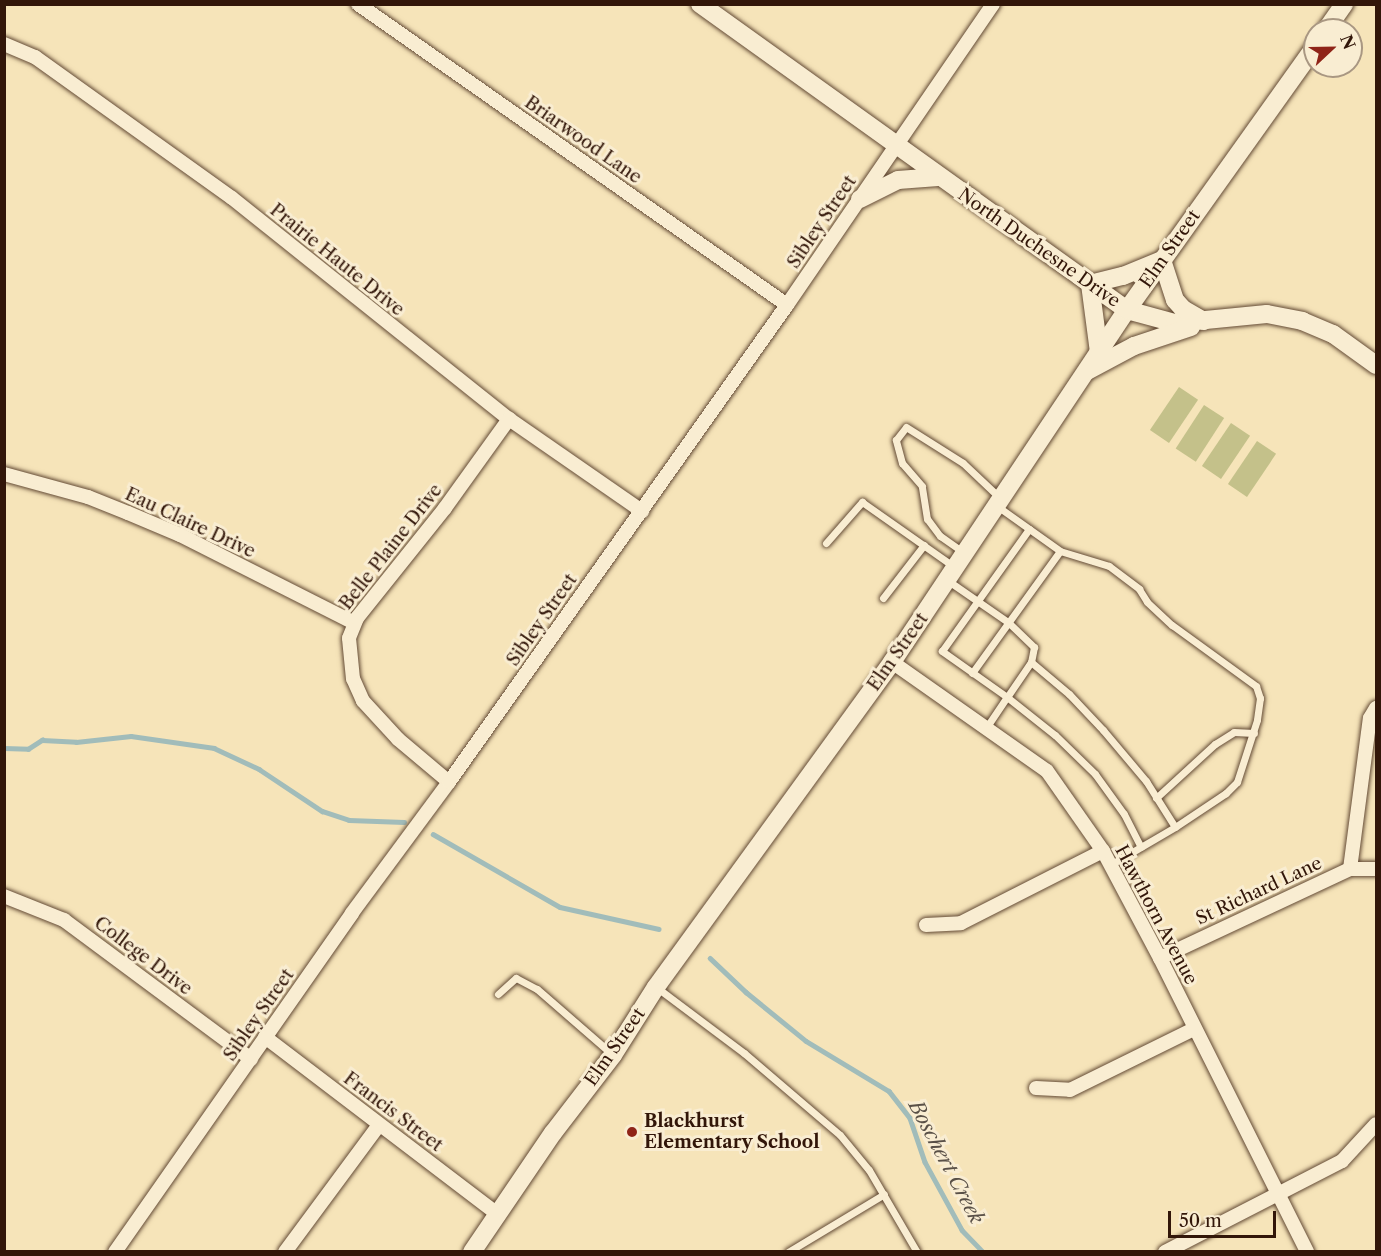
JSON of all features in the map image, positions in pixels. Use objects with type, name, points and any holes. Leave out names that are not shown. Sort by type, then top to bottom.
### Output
[{"type":"main road","name":"North Duchesne Drive","points":[[700,4],[895,147],[1127,310],[1175,323],[1206,322],[1267,314],[1302,321],[1333,334],[1377,365]]},
{"type":"main road","points":[[1334,18],[1344,4]]},
{"type":"main road","name":"Elm Street","points":[[472,1251],[500,1215],[553,1133],[613,1055],[656,987],[892,662],[1127,310],[1303,63]]},
{"type":"main road","points":[[860,199],[898,180],[938,177]]},
{"type":"main road","points":[[1099,352],[1090,284],[1123,276],[1162,260],[1175,300],[1183,309],[1206,322]]},
{"type":"main road","points":[[1086,372],[1134,346],[1206,322]]},
{"type":"street","name":"Briarwood Lane","points":[[358,4],[787,305]]},
{"type":"street","name":"Sibley Street","points":[[115,1251],[265,1036],[642,511],[787,305],[993,4]]},
{"type":"street","name":"Prairie Haute Drive","points":[[4,44],[35,57],[232,198],[509,419],[642,511]]},
{"type":"street","name":"Belle Plaine Drive","points":[[449,782],[398,739],[363,701],[353,679],[349,638],[354,622],[445,508],[509,419]]},
{"type":"street","name":"Eau Claire Drive","points":[[4,474],[77,494],[128,513],[180,535],[354,622]]},
{"type":"street","name":"Hawthorn Avenue","points":[[892,662],[1047,771],[1103,851],[1160,958],[1306,1251]]},
{"type":"street","points":[[1350,869],[1370,718],[1377,708]]},
{"type":"street","points":[[926,925],[961,923],[1103,851]]},
{"type":"street","name":"St Richard Lane","points":[[1160,958],[1350,869],[1377,869]]},
{"type":"street","name":"College Drive","points":[[4,896],[64,920],[251,1059]]},
{"type":"street","points":[[1036,1088],[1071,1090],[1194,1029]]},
{"type":"street","name":"Francis Street","points":[[265,1036],[500,1215]]},
{"type":"street","points":[[1165,1251],[1342,1161],[1377,1124]]},
{"type":"street","points":[[285,1251],[379,1125]]},
{"type":"lane","points":[[986,728],[1031,662],[1034,646],[1009,623],[978,602],[940,536],[927,519],[922,486],[902,463],[898,453],[896,440],[906,427],[963,463],[999,502],[1029,529],[1059,551],[1108,566],[1139,589],[1155,610],[1180,632],[1256,686],[1260,698],[1254,733],[1237,782],[1226,793],[1174,827],[1110,865]]},
{"type":"lane","points":[[826,543],[862,501],[956,567]]},
{"type":"lane","points":[[1029,529],[942,651],[1007,697],[1055,735],[1095,774],[1124,814],[1141,847]]},
{"type":"lane","points":[[883,598],[924,545]]},
{"type":"lane","points":[[972,673],[1059,551]]},
{"type":"lane","points":[[1031,662],[1069,694],[1096,723],[1156,798],[1174,827]]},
{"type":"lane","points":[[1156,798],[1215,744],[1234,732],[1254,733]]},
{"type":"lane","points":[[498,994],[516,978],[523,981],[537,989],[613,1055]]},
{"type":"lane","points":[[656,987],[744,1053],[840,1135],[869,1170],[917,1251]]},
{"type":"lane","points":[[788,1251],[884,1194]]},
{"type":"shaded area","points":[[1179,387],[1198,400],[1169,443],[1150,430]]},
{"type":"shaded area","points":[[1204,405],[1224,418],[1196,462],[1176,449]]},
{"type":"shaded area","points":[[1231,423],[1250,436],[1221,479],[1202,466]]},
{"type":"shaded area","points":[[1257,441],[1276,454],[1247,497],[1228,484]]},
{"type":"waterway","name":"Boschert Creek","points":[[4,748],[28,749],[42,740],[76,742],[131,736],[214,748],[259,769],[322,811],[349,820],[404,822]]},
{"type":"waterway","name":"Boschert Creek","points":[[433,834],[560,907],[659,929]]},
{"type":"waterway","name":"Boschert Creek","points":[[710,958],[746,992],[806,1041],[889,1091],[910,1118],[925,1162],[962,1230],[983,1252]]},
{"type":"place","name":"Blackhurst Elementary School","points":[[632,1132]]}]
